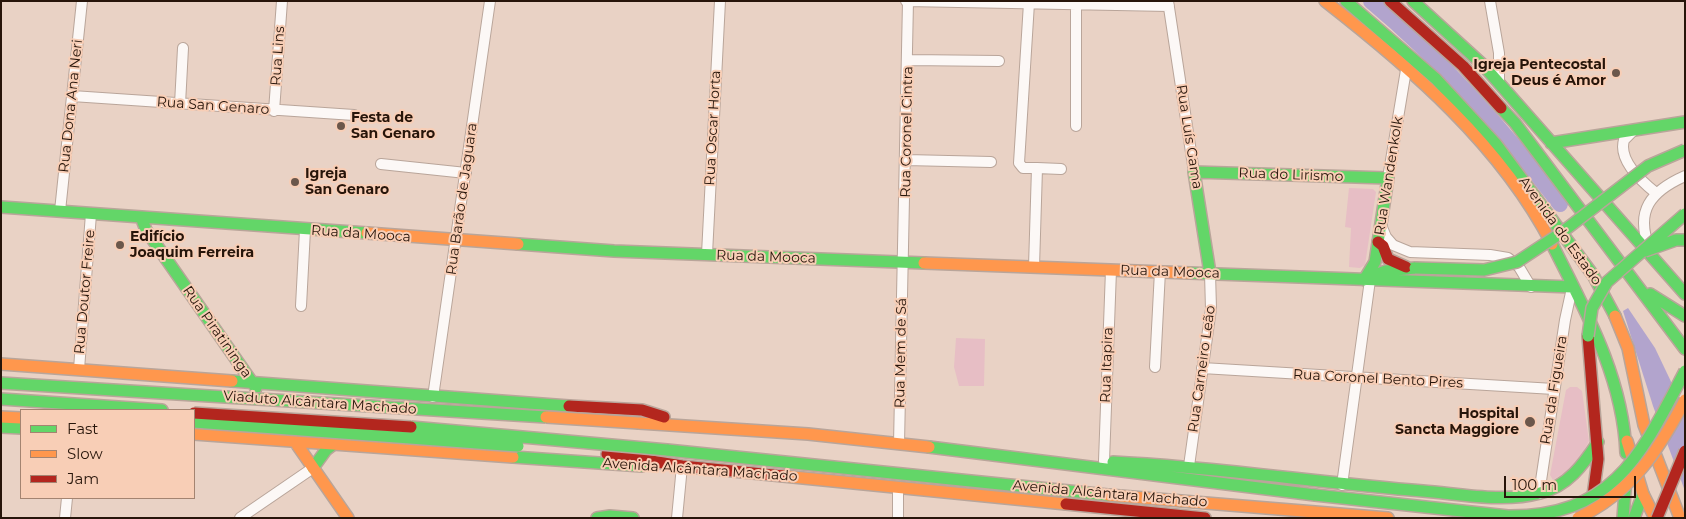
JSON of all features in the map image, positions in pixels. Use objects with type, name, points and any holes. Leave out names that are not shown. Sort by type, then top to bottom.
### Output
[{"type":"main road","name":"Avenida do Estado","points":[[1325,1],[1436,97],[1525,200],[1545,230],[1611,369],[1626,441],[1643,494],[1656,518]]},
{"type":"main road","name":"Avenida do Estado","points":[[1346,1],[1436,79],[1496,144],[1581,256],[1602,290],[1621,328],[1628,348],[1644,425],[1680,518]]},
{"type":"main road","name":"Avenida do Estado","points":[[1390,1],[1463,66],[1515,123],[1685,349]]},
{"type":"main road","points":[[1413,1],[1457,40],[1499,83],[1685,294]]},
{"type":"main road","points":[[1552,143],[1685,122]]},
{"type":"main road","points":[[1367,280],[1386,271],[1412,268],[1484,270],[1517,262],[1561,233],[1648,166],[1685,150]]},
{"type":"main road","name":"Rua do Lirismo","points":[[1194,172],[1388,178]]},
{"type":"main road","name":"Rua Luís Gama","points":[[1194,172],[1210,273]]},
{"type":"main road","name":"Rua Wandenkolk","points":[[1367,280],[1372,269],[1378,242],[1388,178]]},
{"type":"main road","name":"Rua da Mooca","points":[[1,207],[614,251],[1531,287],[1572,287]]},
{"type":"main road","points":[[1590,518],[1598,472],[1598,436],[1588,336],[1592,308],[1607,282],[1634,256],[1685,214]]},
{"type":"main road","name":"Rua Piratininga","points":[[141,217],[146,230],[348,518]]},
{"type":"main road","points":[[1634,256],[1656,246],[1685,240]]},
{"type":"main road","points":[[1378,242],[1383,246],[1388,259],[1412,268]]},
{"type":"main road","points":[[1634,282],[1685,316]]},
{"type":"main road","points":[[4,363],[434,397],[642,410],[658,414],[675,424]]},
{"type":"main road","name":"Avenida Alcântara Machado","points":[[639,423],[675,424],[1045,459],[1123,472],[1315,495],[1508,516],[1539,516],[1560,511],[1583,500],[1605,487],[1633,462],[1685,371]]},
{"type":"main road","points":[[217,379],[236,427],[233,436]]},
{"type":"main road","name":"Viaduto Alcântara Machado","points":[[1,383],[639,423]]},
{"type":"main road","points":[[299,385],[293,396],[293,402],[310,435],[320,442]]},
{"type":"main road","points":[[1,399],[147,409]]},
{"type":"main road","points":[[1578,518],[1611,501],[1636,478],[1648,462],[1685,400]]},
{"type":"main road","points":[[1,409],[20,410]]},
{"type":"main road","name":"Viaduto Alcântara Machado","points":[[195,413],[445,430],[667,450]]},
{"type":"main road","points":[[1,417],[20,418]]},
{"type":"main road","name":"Viaduto Alcântara Machado","points":[[195,422],[607,454],[680,466]]},
{"type":"main road","points":[[1634,518],[1643,494],[1645,472],[1644,425]]},
{"type":"main road","points":[[1,427],[20,428]]},
{"type":"main road","points":[[716,454],[748,431]]},
{"type":"main road","name":"Avenida Alcântara Machado","points":[[195,434],[650,467],[680,466],[898,487],[1096,512],[1205,518]]},
{"type":"main road","name":"Avenida Alcântara Machado","points":[[1045,459],[1189,466],[1342,484],[1492,498],[1539,494],[1561,486],[1575,476],[1598,436]]},
{"type":"main road","points":[[1623,518],[1626,441]]},
{"type":"main road","points":[[312,468],[326,450],[335,443]]},
{"type":"main road","name":"Avenida Alcântara Machado","points":[[667,450],[1200,504],[1315,511],[1388,518]]},
{"type":"main road","points":[[1656,518],[1685,450]]},
{"type":"main road","points":[[1200,504],[1277,518]]},
{"type":"main road","points":[[597,518],[610,516],[633,518]]},
{"type":"street","name":"Rua Dona Ana Neri","points":[[60,212],[82,1]]},
{"type":"street","name":"Rua Lins","points":[[274,110],[282,1]]},
{"type":"street","name":"Rua Barão de Jaguara","points":[[434,397],[490,1]]},
{"type":"street","name":"Rua Oscar Horta","points":[[707,254],[720,1]]},
{"type":"street","points":[[907,1],[1169,4]]},
{"type":"street","name":"Rua Coronel Cintra","points":[[903,262],[908,60],[907,1]]},
{"type":"street","points":[[1490,1],[1499,53],[1499,83]]},
{"type":"street","points":[[1029,3],[1019,162],[1023,168],[1061,169]]},
{"type":"street","points":[[1076,4],[1076,126]]},
{"type":"street","name":"Rua Luís Gama","points":[[1169,4],[1194,172]]},
{"type":"street","points":[[180,104],[184,48]]},
{"type":"street","points":[[908,60],[999,62]]},
{"type":"street","name":"Rua Wandenkolk","points":[[1388,178],[1406,70]]},
{"type":"street","name":"Rua San Genaro","points":[[72,96],[354,115]]},
{"type":"street","points":[[1635,130],[1627,135],[1622,150],[1630,166],[1656,193]]},
{"type":"street","points":[[906,160],[991,162]]},
{"type":"street","points":[[381,164],[466,173]]},
{"type":"street","points":[[1034,267],[1037,168]]},
{"type":"street","points":[[1656,263],[1647,241],[1644,218],[1645,209],[1656,193],[1685,176]]},
{"type":"street","name":"Rua Doutor Freire","points":[[79,369],[91,214]]},
{"type":"street","points":[[1381,225],[1386,237],[1393,245],[1410,252],[1490,255],[1508,258],[1519,267],[1531,287]]},
{"type":"street","points":[[300,306],[304,230]]},
{"type":"street","name":"Rua Mem de Sá","points":[[899,444],[903,262]]},
{"type":"street","name":"Rua Itapira","points":[[1104,461],[1111,270]]},
{"type":"street","points":[[1156,367],[1160,271]]},
{"type":"street","name":"Rua Carneiro Leão","points":[[1189,466],[1211,309],[1210,273]]},
{"type":"street","name":"Rua Wandenkolk","points":[[1342,484],[1358,378],[1367,280]]},
{"type":"street","name":"Rua da Figueira","points":[[1539,494],[1554,389],[1572,287]]},
{"type":"street","points":[[1,372],[29,365]]},
{"type":"street","name":"Rua Coronel Bento Pires","points":[[1202,368],[1554,389]]},
{"type":"street","points":[[676,518],[680,466]]},
{"type":"street","points":[[240,518],[312,468]]},
{"type":"street","points":[[898,487],[898,518]]},
{"type":"street","points":[[65,518],[67,499]]},
{"type":"shaded area","points":[[1349,188],[1373,189],[1376,192],[1365,265],[1360,268],[1349,267],[1351,228],[1345,227]]},
{"type":"shaded area","points":[[1628,308],[1655,348],[1685,411],[1685,491],[1653,406],[1623,311]]},
{"type":"shaded area","points":[[956,338],[985,339],[984,386],[959,386],[954,367]]},
{"type":"shaded area","points":[[1570,387],[1577,387],[1582,391],[1589,441],[1577,465],[1553,480],[1550,475],[1566,390]]},
{"type":"waterway","points":[[1371,1],[1423,48],[1472,97],[1560,204]]},
{"type":"traffic: fast","points":[[1346,1],[1436,79],[1496,144],[1593,275],[1615,316]]},
{"type":"traffic: fast","points":[[1413,1],[1483,65],[1685,294]]},
{"type":"traffic: fast","points":[[1501,108],[1515,123],[1685,349]]},
{"type":"traffic: fast","points":[[1551,143],[1685,122]]},
{"type":"traffic: fast","points":[[1415,268],[1484,270],[1517,262],[1561,233],[1648,166],[1685,150]]},
{"type":"traffic: fast","points":[[1210,273],[1194,172],[1388,178],[1375,262],[1364,280]]},
{"type":"traffic: fast","points":[[1,207],[367,233]]},
{"type":"traffic: fast","points":[[1588,336],[1592,308],[1607,282],[1685,214]]},
{"type":"traffic: fast","points":[[141,217],[146,230],[256,388]]},
{"type":"traffic: fast","points":[[1645,251],[1676,240],[1685,240]]},
{"type":"traffic: fast","points":[[518,244],[614,251],[924,263]]},
{"type":"traffic: fast","points":[[1552,244],[1589,319],[1610,371],[1618,398],[1626,453]]},
{"type":"traffic: fast","points":[[1369,277],[1386,271],[1415,268]]},
{"type":"traffic: fast","points":[[1190,273],[1573,287]]},
{"type":"traffic: fast","points":[[1650,294],[1685,316]]},
{"type":"traffic: fast","points":[[1315,495],[1508,516],[1544,513],[1574,505],[1599,492],[1620,475],[1638,453],[1654,428],[1685,371]]},
{"type":"traffic: fast","points":[[232,381],[569,406]]},
{"type":"traffic: fast","points":[[1,383],[546,417]]},
{"type":"traffic: fast","points":[[1,399],[147,409]]},
{"type":"traffic: fast","points":[[195,422],[518,446]]},
{"type":"traffic: fast","points":[[1,427],[20,428]]},
{"type":"traffic: fast","points":[[411,427],[667,450]]},
{"type":"traffic: fast","points":[[1113,462],[1152,464],[1497,498],[1526,496],[1550,490],[1574,474],[1598,442]]},
{"type":"traffic: fast","points":[[313,468],[326,450],[335,443]]},
{"type":"traffic: fast","points":[[929,447],[1315,495]]},
{"type":"traffic: fast","points":[[667,450],[1108,495]]},
{"type":"traffic: fast","points":[[513,457],[642,466]]},
{"type":"traffic: fast","points":[[1623,518],[1626,478]]},
{"type":"traffic: fast","points":[[1634,518],[1643,494]]},
{"type":"traffic: fast","points":[[597,518],[610,516],[633,518]]},
{"type":"traffic: slow","points":[[1325,1],[1390,53],[1452,110],[1507,174],[1531,208],[1552,244]]},
{"type":"traffic: slow","points":[[367,233],[518,244]]},
{"type":"traffic: slow","points":[[924,263],[1190,273]]},
{"type":"traffic: slow","points":[[1615,316],[1628,348],[1644,425],[1680,518]]},
{"type":"traffic: slow","points":[[1,364],[232,381]]},
{"type":"traffic: slow","points":[[1578,518],[1614,496],[1642,468],[1654,453],[1685,400]]},
{"type":"traffic: slow","points":[[1,417],[20,418]]},
{"type":"traffic: slow","points":[[546,417],[639,423]]},
{"type":"traffic: slow","points":[[639,423],[808,434],[929,447]]},
{"type":"traffic: slow","points":[[195,434],[513,457]]},
{"type":"traffic: slow","points":[[291,436],[348,518]]},
{"type":"traffic: slow","points":[[1627,441],[1643,494],[1655,518]]},
{"type":"traffic: slow","points":[[783,476],[1066,504]]},
{"type":"traffic: slow","points":[[1108,495],[1388,518]]},
{"type":"traffic: jam","points":[[1390,1],[1463,66],[1501,108]]},
{"type":"traffic: jam","points":[[1378,242],[1383,246],[1388,259],[1406,267]]},
{"type":"traffic: jam","points":[[1588,336],[1598,459],[1592,503]]},
{"type":"traffic: jam","points":[[569,406],[642,410],[664,417]]},
{"type":"traffic: jam","points":[[195,413],[411,427]]},
{"type":"traffic: jam","points":[[1657,518],[1685,451]]},
{"type":"traffic: jam","points":[[607,454],[682,466],[783,476]]},
{"type":"traffic: jam","points":[[1066,504],[1205,518]]},
{"type":"place","name":"Igreja Pentecostal Deus é Amor","points":[[1616,73]]},
{"type":"place","name":"Festa de San Genaro","points":[[341,126]]},
{"type":"place","name":"Igreja San Genaro","points":[[295,182]]},
{"type":"place","name":"Edifício Joaquim Ferreira","points":[[120,245]]},
{"type":"place","name":"Hospital Sancta Maggiore","points":[[1530,422]]}]
